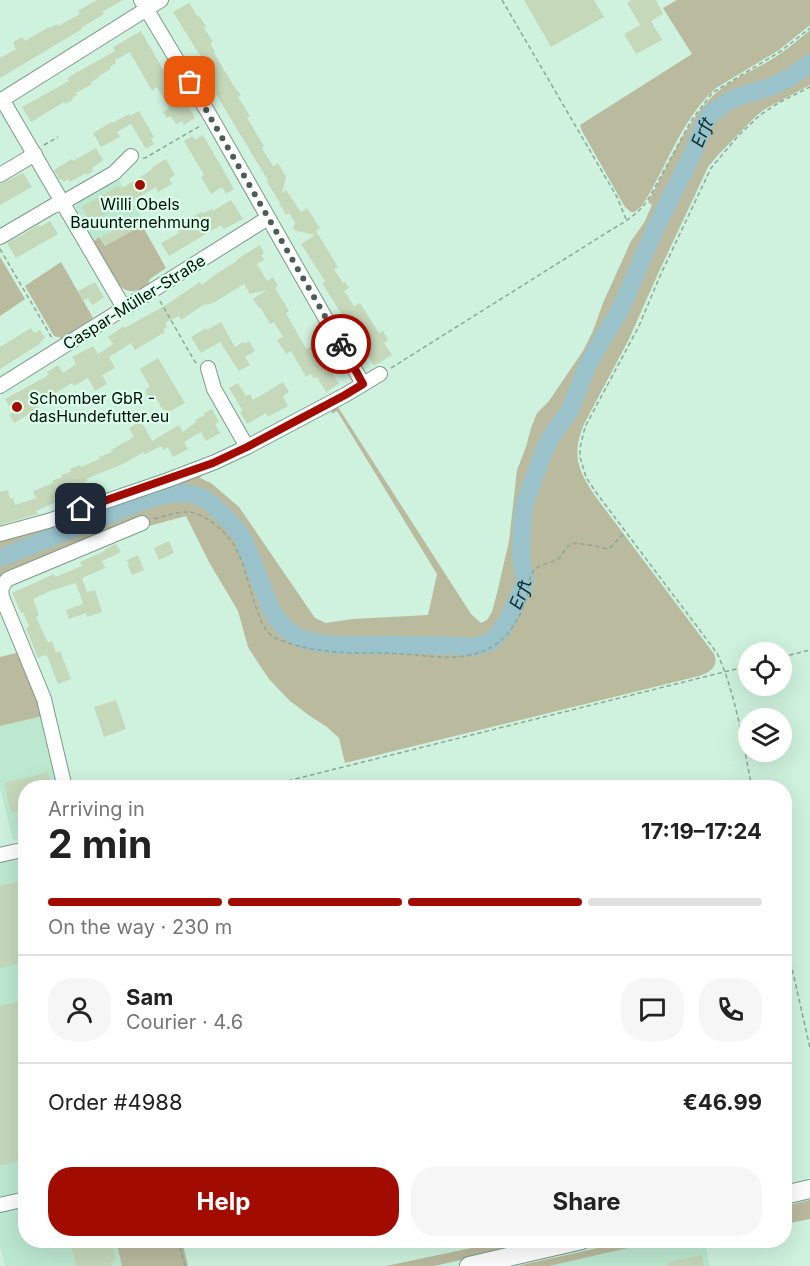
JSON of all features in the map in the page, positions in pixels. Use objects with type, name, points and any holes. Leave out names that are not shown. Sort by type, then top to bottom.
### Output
[{"type":"main road","points":[[792,1193],[810,1189]]},
{"type":"main road","points":[[469,1266],[547,1248]]},
{"type":"street","points":[[124,308],[1,100],[144,5],[161,0]]},
{"type":"street","points":[[144,5],[212,119],[363,384]]},
{"type":"street","points":[[0,174],[34,153]]},
{"type":"street","points":[[0,237],[114,173],[131,156]]},
{"type":"street","name":"Caspar-Müller-Straße","points":[[0,386],[268,218]]},
{"type":"street","points":[[208,368],[214,389],[247,447]]},
{"type":"street","points":[[0,534],[48,521],[213,463],[345,395],[380,374]]},
{"type":"street","points":[[63,780],[44,699],[4,602],[1,591],[3,584],[8,579],[142,523]]},
{"type":"street","points":[[0,855],[18,851]]},
{"type":"street","points":[[0,1205],[18,1200]]},
{"type":"path","points":[[502,0],[618,197],[627,220]]},
{"type":"path","points":[[380,374],[627,220],[643,207],[691,121],[712,93],[781,51],[810,28]]},
{"type":"path","points":[[750,780],[726,672],[717,653],[595,491],[584,471],[580,448],[585,427],[639,326],[711,168],[738,136],[760,115],[810,87]]},
{"type":"path","points":[[131,156],[146,158],[212,119]]},
{"type":"path","points":[[34,153],[58,137]]},
{"type":"path","points":[[0,248],[59,349]]},
{"type":"path","points":[[154,289],[195,362],[208,368]]},
{"type":"path","points":[[142,523],[190,511],[200,515],[224,532],[230,538],[240,558],[262,623],[270,634],[278,639],[307,649],[326,652],[456,657],[482,651],[502,640],[520,613],[526,599],[530,577],[542,564],[561,557],[572,543],[609,548],[625,532]]},
{"type":"path","points":[[792,654],[810,650]]},
{"type":"path","points":[[291,780],[738,669]]},
{"type":"path","points":[[792,968],[810,1048]]},
{"type":"path","points":[[180,1248],[185,1266]]},
{"type":"shaded area","points":[[677,0],[810,0],[810,25],[779,50],[716,88],[704,100],[684,129],[642,206],[631,212],[625,207],[580,125],[692,54],[663,8]]},
{"type":"shaded area","points":[[810,30],[810,85],[757,115],[708,167],[629,339],[584,424],[578,445],[578,462],[595,496],[714,654],[715,662],[710,671],[699,676],[345,763],[339,738],[290,701],[269,679],[255,658],[248,647],[238,611],[209,562],[186,516],[149,526],[146,519],[0,579],[0,564],[55,539],[133,509],[172,498],[189,497],[200,500],[225,520],[221,506],[200,493],[178,491],[161,493],[122,504],[0,554],[0,539],[199,473],[202,475],[200,478],[211,483],[239,507],[315,618],[326,623],[353,619],[428,615],[437,574],[337,411],[332,414],[336,404],[471,614],[481,623],[487,620],[492,612],[509,541],[517,470],[537,413],[549,401],[583,351],[631,241],[644,223],[652,205],[648,202],[687,129],[717,92],[775,58]]},
{"type":"shaded area","points":[[117,177],[145,223],[105,246],[99,237],[93,242],[77,215],[76,206],[82,197]]},
{"type":"shaded area","points":[[142,225],[166,268],[150,279],[148,284],[131,291],[123,288],[115,280],[93,242],[99,237],[105,246]]},
{"type":"shaded area","points":[[0,257],[25,299],[0,316]]},
{"type":"shaded area","points":[[61,262],[93,318],[62,338],[54,336],[25,286]]},
{"type":"shaded area","points":[[20,652],[43,716],[0,726],[0,657]]},
{"type":"shaded area","points":[[43,716],[58,780],[18,780],[18,839],[13,840],[0,788],[0,726]]},
{"type":"shaded area","points":[[18,858],[18,1248],[118,1248],[122,1266],[5,1266],[0,1248],[0,863]]},
{"type":"shaded area","points":[[810,1200],[810,1219],[792,1223],[792,1204]]},
{"type":"shaded area","points":[[118,1248],[184,1248],[188,1266],[122,1266]]},
{"type":"shaded area","points":[[472,1248],[515,1248],[434,1266],[386,1266]]},
{"type":"shaded area","points":[[598,1248],[628,1248],[549,1266],[517,1266]]},
{"type":"shaded area","points":[[625,1248],[706,1248],[710,1266],[549,1266]]},
{"type":"building","points":[[97,0],[123,0],[102,12],[104,14],[82,29],[0,78],[0,58],[16,49],[13,42],[22,37],[25,41],[49,27],[57,24],[58,26],[80,14],[78,11]]},
{"type":"building","points":[[524,0],[594,0],[604,17],[551,47]]},
{"type":"building","points":[[631,0],[656,0],[663,14],[651,21],[662,40],[636,54],[624,34],[640,25],[627,3]]},
{"type":"building","points":[[189,3],[206,26],[204,28],[213,42],[210,44],[214,53],[241,95],[238,97],[250,116],[247,118],[264,146],[262,147],[264,152],[273,166],[278,163],[286,177],[282,193],[286,190],[301,212],[307,208],[320,228],[316,231],[338,267],[334,269],[349,288],[344,291],[354,306],[360,303],[379,333],[383,331],[388,340],[384,343],[392,355],[374,366],[322,283],[325,281],[301,244],[315,235],[293,230],[295,222],[289,213],[286,215],[266,177],[211,86],[215,84],[173,12]]},
{"type":"building","points":[[141,31],[169,80],[172,78],[195,118],[184,125],[182,121],[176,124],[171,116],[167,118],[163,112],[169,108],[157,87],[152,91],[130,52],[115,60],[116,63],[110,67],[111,69],[76,93],[73,100],[65,104],[64,102],[31,122],[22,107],[69,81],[67,78],[115,51],[113,47]]},
{"type":"building","points":[[139,111],[154,137],[151,139],[154,144],[146,149],[131,124],[117,132],[120,137],[101,147],[93,133],[111,122]]},
{"type":"building","points":[[203,135],[234,189],[226,194],[222,187],[211,194],[201,177],[204,175],[184,141],[192,136],[195,140]]},
{"type":"building","points":[[96,148],[103,160],[92,168],[93,171],[70,182],[68,179],[64,182],[60,180],[54,170]]},
{"type":"building","points":[[166,159],[175,175],[169,179],[172,184],[158,192],[156,187],[91,222],[82,207],[118,186],[120,189]]},
{"type":"building","points":[[23,173],[32,187],[0,205],[0,184]]},
{"type":"building","points":[[231,200],[243,219],[224,229],[221,225],[169,256],[161,243],[179,233],[177,229],[201,212],[212,209],[213,211]]},
{"type":"building","points":[[132,220],[137,228],[105,246],[100,238]]},
{"type":"building","points":[[50,221],[58,234],[16,258],[7,243]]},
{"type":"building","points":[[260,245],[264,260],[257,264],[267,281],[273,277],[278,286],[275,288],[289,311],[286,313],[306,349],[316,343],[321,352],[317,355],[326,371],[330,369],[339,384],[326,392],[317,377],[313,378],[311,374],[306,377],[291,351],[286,354],[277,340],[283,337],[274,322],[270,324],[253,299],[267,290],[250,294],[244,284],[213,303],[203,305],[181,320],[179,316],[165,323],[167,327],[163,329],[165,332],[135,350],[131,343],[109,357],[115,368],[102,375],[107,384],[95,391],[88,378],[74,386],[72,383],[37,404],[39,408],[14,423],[9,415],[13,412],[5,399],[49,375],[47,372],[58,365],[63,373],[76,364],[72,357],[93,346],[98,354],[113,344],[108,337],[124,326],[125,328],[166,305],[200,282],[202,285]]},
{"type":"building","points":[[95,282],[104,298],[92,305],[88,298],[83,301],[78,291]]},
{"type":"building","points":[[221,322],[235,347],[249,341],[255,351],[245,357],[250,365],[239,371],[220,342],[201,353],[191,337]]},
{"type":"building","points":[[31,328],[34,333],[40,330],[45,338],[41,343],[0,369],[0,347]]},
{"type":"building","points":[[158,358],[185,403],[167,413],[155,397],[150,400],[145,390],[150,387],[140,369]]},
{"type":"building","points":[[283,382],[289,392],[283,396],[288,406],[268,417],[266,413],[247,424],[240,412],[243,411],[229,388],[238,383],[246,396],[250,394],[253,400]]},
{"type":"building","points":[[212,409],[219,422],[215,424],[220,433],[206,441],[201,432],[184,442],[188,449],[173,457],[168,447],[163,450],[161,446],[145,454],[144,452],[125,463],[86,479],[83,485],[73,489],[74,491],[36,511],[38,514],[0,525],[0,492],[8,490],[10,499],[13,498],[15,505],[36,498],[33,491],[53,483],[52,481],[62,477],[61,475],[71,471],[70,469],[100,459],[99,457],[112,452],[111,450],[134,437],[129,428],[141,421],[152,441],[179,425],[183,432],[196,422],[195,420]]},
{"type":"building","points":[[169,541],[174,553],[159,560],[154,548]]},
{"type":"building","points":[[116,544],[121,552],[102,561],[105,568],[82,578],[87,592],[95,590],[102,612],[87,617],[86,613],[69,619],[66,610],[83,604],[76,583],[33,599],[39,615],[36,617],[48,643],[52,641],[56,653],[60,651],[71,679],[58,684],[47,656],[38,658],[26,628],[29,627],[23,612],[21,613],[12,593],[54,574],[55,577],[82,566],[80,562]]},
{"type":"building","points":[[138,555],[144,570],[132,575],[127,560]]},
{"type":"building","points":[[116,700],[126,729],[104,737],[94,707]]},
{"type":"building","points":[[48,772],[50,780],[18,780],[18,811],[11,813],[4,783]]},
{"type":"building","points":[[18,882],[18,964],[0,968],[0,886]]},
{"type":"building","points":[[18,1002],[18,1161],[0,1166],[0,1006]]},
{"type":"building","points":[[72,1248],[113,1248],[116,1259],[113,1260],[114,1263],[111,1263],[111,1266],[76,1266]]},
{"type":"building","points":[[702,1255],[704,1266],[668,1266],[668,1262]]},
{"type":"waterway","name":"Erft","points":[[0,558],[141,502],[163,495],[186,493],[202,497],[235,527],[243,538],[272,611],[283,625],[298,637],[318,643],[344,645],[472,647],[490,642],[506,624],[524,585],[521,550],[523,512],[543,454],[551,437],[570,410],[587,366],[622,306],[705,123],[712,113],[724,104],[737,97],[773,86],[791,77],[810,63]]},
{"type":"way so far","points":[[190,82],[341,344]]},
{"type":"place","name":"Willi Obels Bauunternehmung","points":[[140,185]]},
{"type":"place","name":"Schomber GbR - dasHundefutter.eu","points":[[17,407]]},
{"type":"route","points":[[81,509],[213,463],[363,384],[341,344]]}]
